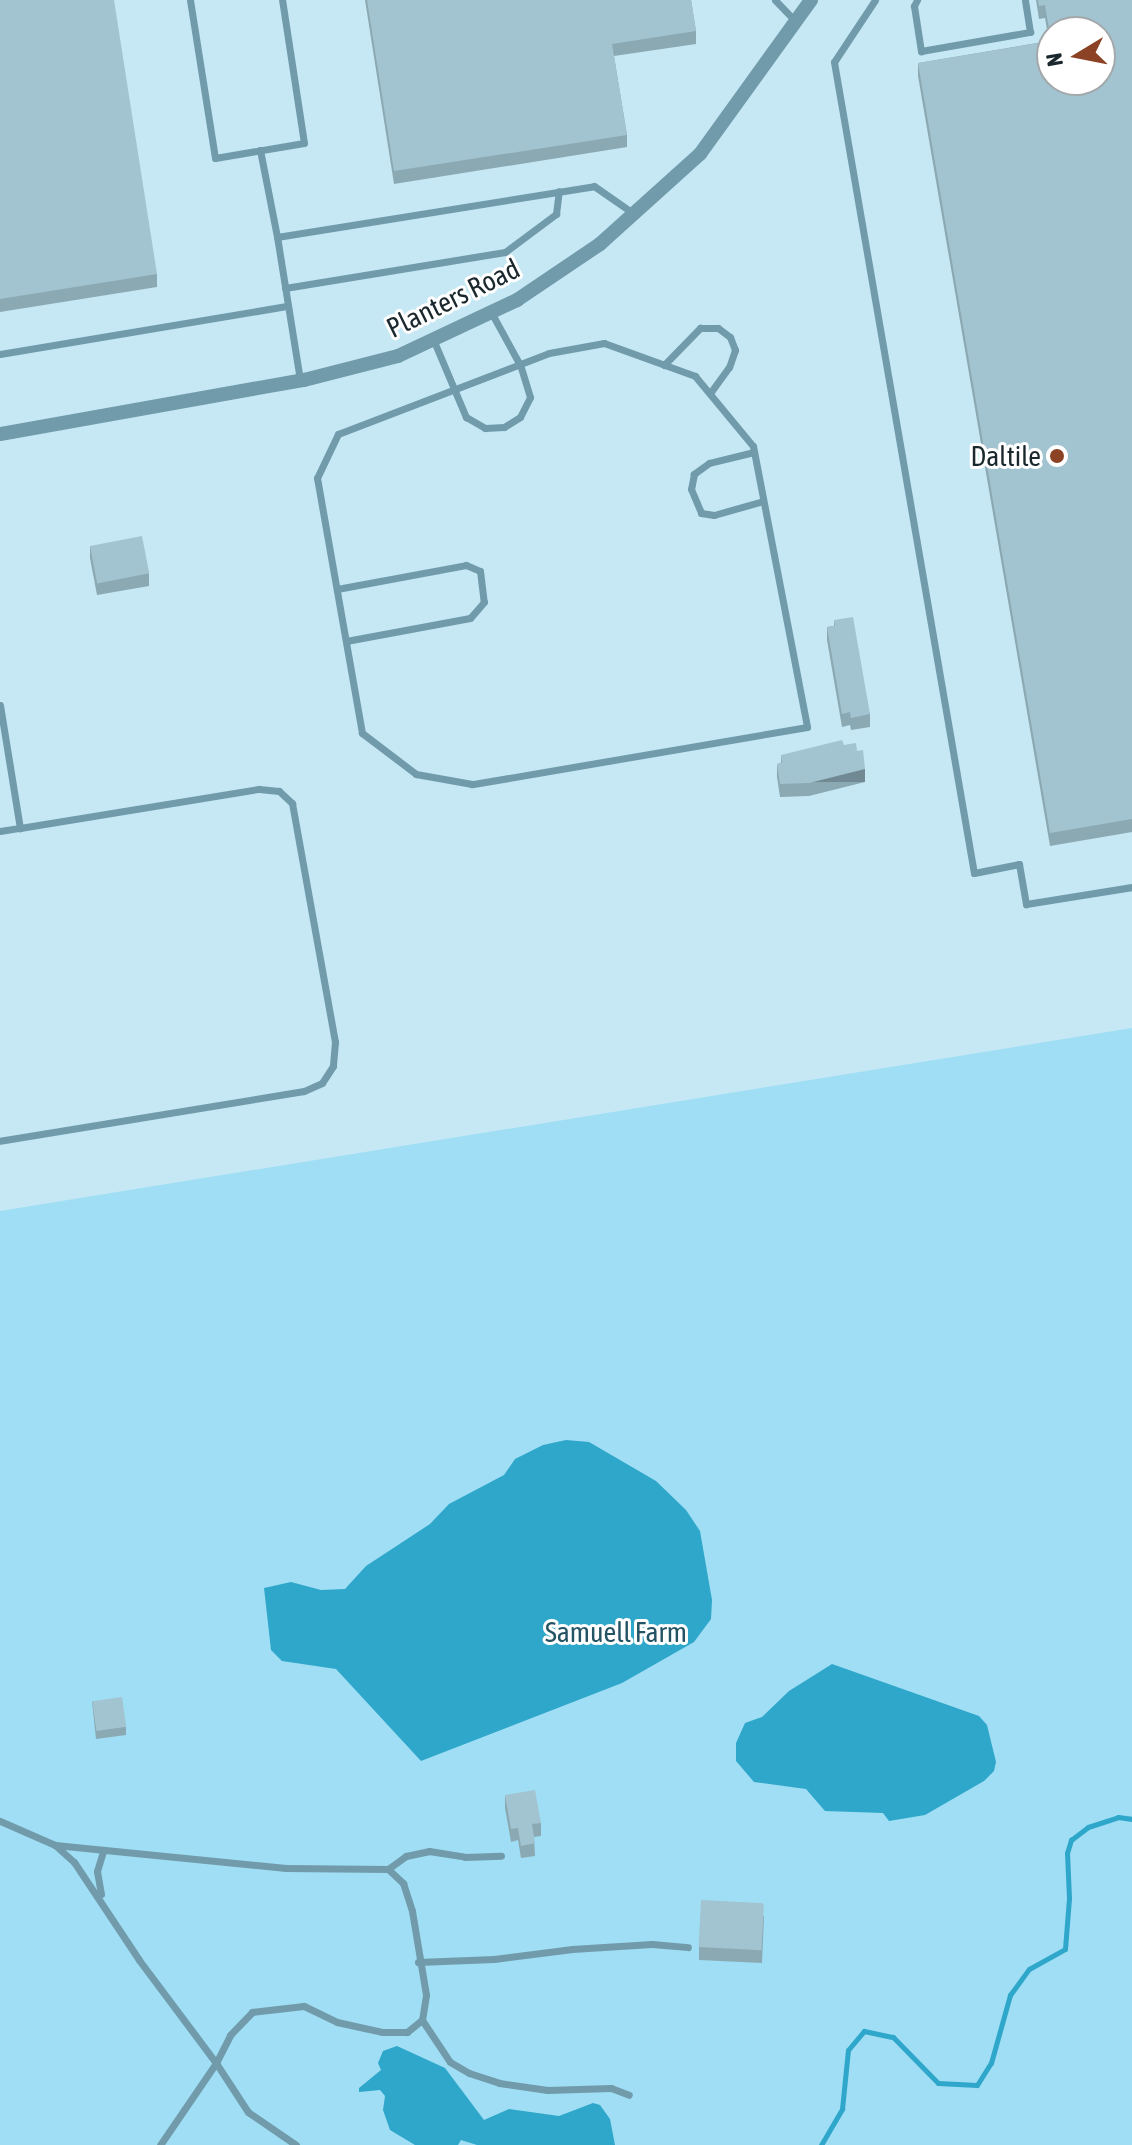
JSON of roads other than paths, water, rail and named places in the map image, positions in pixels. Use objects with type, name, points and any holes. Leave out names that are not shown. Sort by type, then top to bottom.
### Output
[{"type":"street","name":"Planters Road","points":[[0,434],[301,380],[398,356],[517,300],[600,244],[700,154],[811,0]]},
{"type":"lane","points":[[190,0],[215,158],[304,143],[282,0]]},
{"type":"lane","points":[[775,0],[797,23]]},
{"type":"lane","points":[[875,0],[834,62],[974,873],[1019,864],[1026,904],[1132,887]]},
{"type":"lane","points":[[917,0],[914,6],[921,51],[1030,32],[1025,0]]},
{"type":"lane","points":[[260,150],[301,380]]},
{"type":"lane","points":[[277,237],[594,186],[633,213]]},
{"type":"lane","points":[[285,288],[505,252],[556,214],[559,191]]},
{"type":"lane","points":[[0,354],[288,306]]},
{"type":"lane","points":[[433,339],[466,417],[485,428],[504,427],[520,417],[530,397],[520,365],[491,312]]},
{"type":"lane","points":[[664,365],[700,328],[718,328],[730,337],[735,350],[729,367],[710,393]]},
{"type":"lane","points":[[604,343],[664,365],[695,376],[753,446],[807,727],[472,784],[416,774],[362,733],[317,478],[338,434],[549,353],[604,343]]},
{"type":"lane","points":[[754,452],[709,463],[694,474],[691,489],[701,513],[714,515],[763,501]]},
{"type":"lane","points":[[337,589],[466,565],[480,571],[484,602],[470,618],[346,641]]},
{"type":"lane","points":[[0,705],[20,828]]},
{"type":"lane","points":[[0,831],[259,789],[279,791],[292,803],[299,826],[335,1042],[333,1066],[322,1083],[304,1091],[0,1141]]},
{"type":"lane","points":[[0,1821],[55,1845],[286,1868],[388,1869],[406,1856],[429,1851],[465,1857],[501,1856]]},
{"type":"lane","points":[[55,1845],[74,1862],[102,1900],[139,1960],[216,2063],[248,2112],[296,2145]]},
{"type":"lane","points":[[102,1900],[97,1871],[103,1851]]},
{"type":"lane","points":[[160,2145],[216,2063],[230,2035],[252,2012],[304,2006],[337,2022],[382,2032],[407,2032],[422,2020],[426,1995],[407,1897],[403,1883],[388,1869]]},
{"type":"lane","points":[[418,1962],[494,1959],[572,1949],[652,1944],[688,1947]]},
{"type":"lane","points":[[422,2020],[450,2062],[469,2073],[499,2083],[547,2090],[611,2088],[629,2095]]},
{"type":"waterway","points":[[821,2145],[842,2109],[848,2050],[864,2031],[893,2037],[938,2083],[977,2085],[991,2063],[1010,1995],[1029,1969],[1065,1949],[1069,1898],[1067,1853],[1071,1840],[1088,1827],[1118,1817],[1132,1819]]},
{"type":"place","name":"Daltile","points":[[1057,456]]},
{"type":"park label","name":"Samuell Farm","points":[[616,1632]]}]
